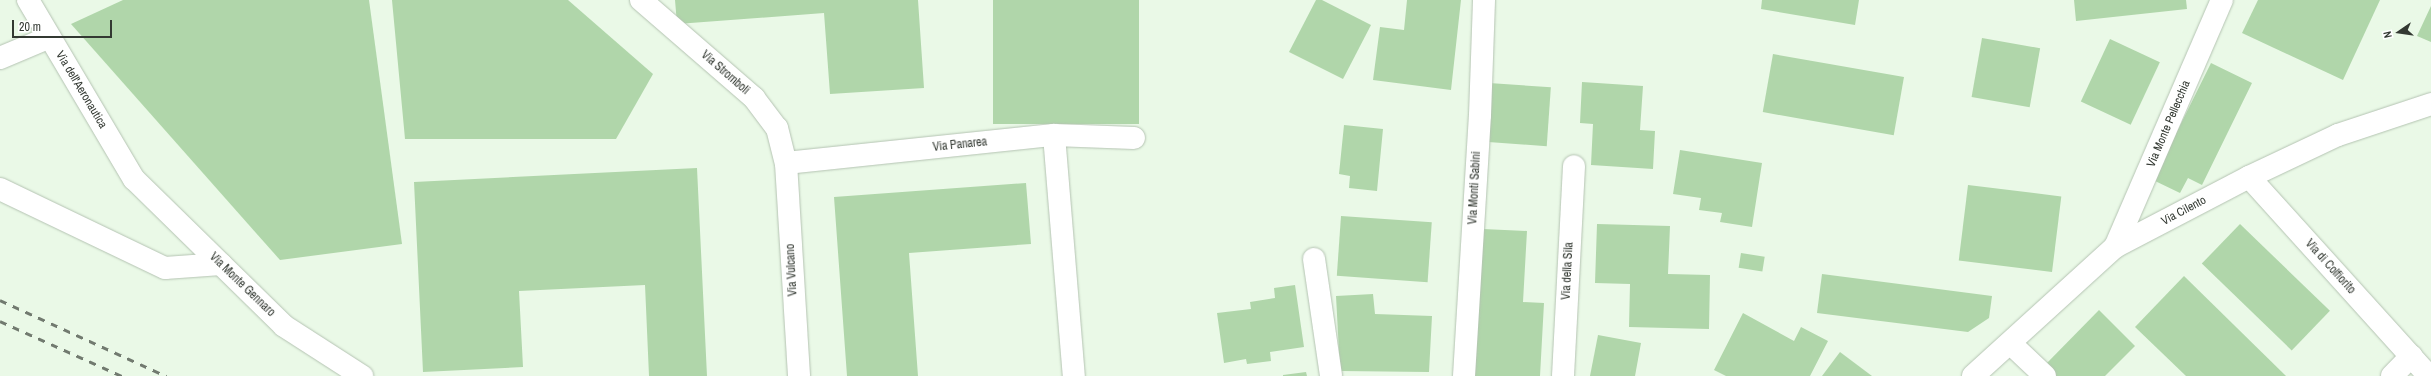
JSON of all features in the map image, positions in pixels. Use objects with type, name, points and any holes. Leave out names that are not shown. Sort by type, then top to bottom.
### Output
[{"type":"street","name":"Via dell'Aeronautica","points":[[28,0],[134,179]]},
{"type":"street","name":"Via Stromboli","points":[[641,0],[754,98],[777,128],[786,163]]},
{"type":"street","name":"Via Monti Sabini","points":[[1464,376],[1480,115],[1484,0]]},
{"type":"street","name":"Via Monte Pellecchia","points":[[2115,247],[2222,0]]},
{"type":"street","points":[[0,58],[50,37]]},
{"type":"street","name":"Via Cilento","points":[[1973,376],[2115,247],[2248,177],[2358,127],[2431,104]]},
{"type":"street","points":[[1054,135],[1074,376]]},
{"type":"street","name":"Via Panarea","points":[[786,163],[1054,135],[1134,138]]},
{"type":"street","name":"Via Vulcano","points":[[786,163],[799,376]]},
{"type":"street","name":"Via della Sila","points":[[1563,376],[1574,166]]},
{"type":"street","name":"Via di Colfiorito","points":[[2248,177],[2429,376]]},
{"type":"street","name":"Via Monte Gennaro","points":[[134,179],[284,326],[362,376]]},
{"type":"street","points":[[0,189],[165,268],[221,264]]},
{"type":"street","points":[[1314,259],[1331,376]]},
{"type":"street","points":[[2010,343],[2045,376]]},
{"type":"street","points":[[2392,376],[2411,356]]},
{"type":"building","points":[[123,0],[369,0],[402,244],[280,260],[71,24]]},
{"type":"building","points":[[392,0],[568,0],[653,74],[616,139],[405,139]]},
{"type":"building","points":[[675,0],[918,0],[924,88],[830,94],[824,13],[677,24]]},
{"type":"building","points":[[993,0],[1139,0],[1139,124],[993,124]]},
{"type":"building","points":[[1316,0],[1322,0],[1371,25],[1343,79],[1289,52]]},
{"type":"building","points":[[1407,0],[1461,0],[1451,90],[1373,80],[1380,27],[1404,30]]},
{"type":"building","points":[[1762,0],[1859,0],[1855,25],[1761,9]]},
{"type":"building","points":[[2074,0],[2186,0],[2187,9],[2076,21]]},
{"type":"building","points":[[2258,0],[2380,0],[2343,80],[2242,33]]},
{"type":"building","points":[[2431,6],[2431,42],[2417,36]]},
{"type":"building","points":[[1982,38],[2040,48],[2030,107],[1972,97]]},
{"type":"building","points":[[2110,39],[2160,62],[2131,125],[2081,102]]},
{"type":"building","points":[[1773,54],[1904,77],[1894,135],[1763,112]]},
{"type":"building","points":[[2211,63],[2252,83],[2202,185],[2188,178],[2180,193],[2153,180]]},
{"type":"building","points":[[1582,82],[1643,86],[1640,130],[1655,131],[1653,169],[1591,165],[1593,124],[1580,123]]},
{"type":"building","points":[[1489,83],[1551,87],[1547,146],[1485,142]]},
{"type":"building","points":[[1344,125],[1383,129],[1377,191],[1349,188],[1350,176],[1339,174]]},
{"type":"building","points":[[1680,150],[1762,163],[1752,227],[1720,222],[1722,213],[1699,210],[1701,198],[1673,194]]},
{"type":"building","points":[[697,168],[707,376],[649,376],[645,285],[519,291],[523,367],[423,372],[414,182]]},
{"type":"building","points":[[1026,183],[1031,244],[909,253],[918,376],[847,376],[834,197]]},
{"type":"building","points":[[1968,185],[2061,196],[2052,272],[1959,260]]},
{"type":"building","points":[[1341,216],[1432,222],[1428,282],[1337,276]]},
{"type":"building","points":[[1597,224],[1670,226],[1668,274],[1710,275],[1709,329],[1629,327],[1630,284],[1595,283]]},
{"type":"building","points":[[2240,224],[2330,311],[2292,350],[2202,264]]},
{"type":"building","points":[[1483,229],[1527,231],[1523,302],[1544,303],[1540,376],[1474,376]]},
{"type":"building","points":[[1741,253],[1765,257],[1762,272],[1739,268]]},
{"type":"building","points":[[1822,274],[1992,296],[1989,318],[1968,332],[1817,313]]},
{"type":"building","points":[[2184,276],[2286,376],[2186,376],[2135,327]]},
{"type":"building","points":[[1295,285],[1304,347],[1270,352],[1271,361],[1247,364],[1246,359],[1224,363],[1217,313],[1251,309],[1250,302],[1275,298],[1274,288]]},
{"type":"building","points":[[1373,294],[1375,314],[1432,316],[1429,372],[1340,371],[1336,296]]},
{"type":"building","points":[[2099,310],[2135,346],[2105,376],[2056,376],[2045,365]]},
{"type":"building","points":[[1743,313],[1794,341],[1801,327],[1828,341],[1810,376],[1726,376],[1714,370]]},
{"type":"building","points":[[1598,335],[1641,343],[1635,376],[1590,376]]},
{"type":"building","points":[[1840,352],[1872,376],[1822,376]]},
{"type":"building","points":[[1306,372],[1307,376],[1283,376],[1283,375]]},
{"type":"railway","points":[[0,300],[166,376]]},
{"type":"railway","points":[[0,321],[122,376]]}]
